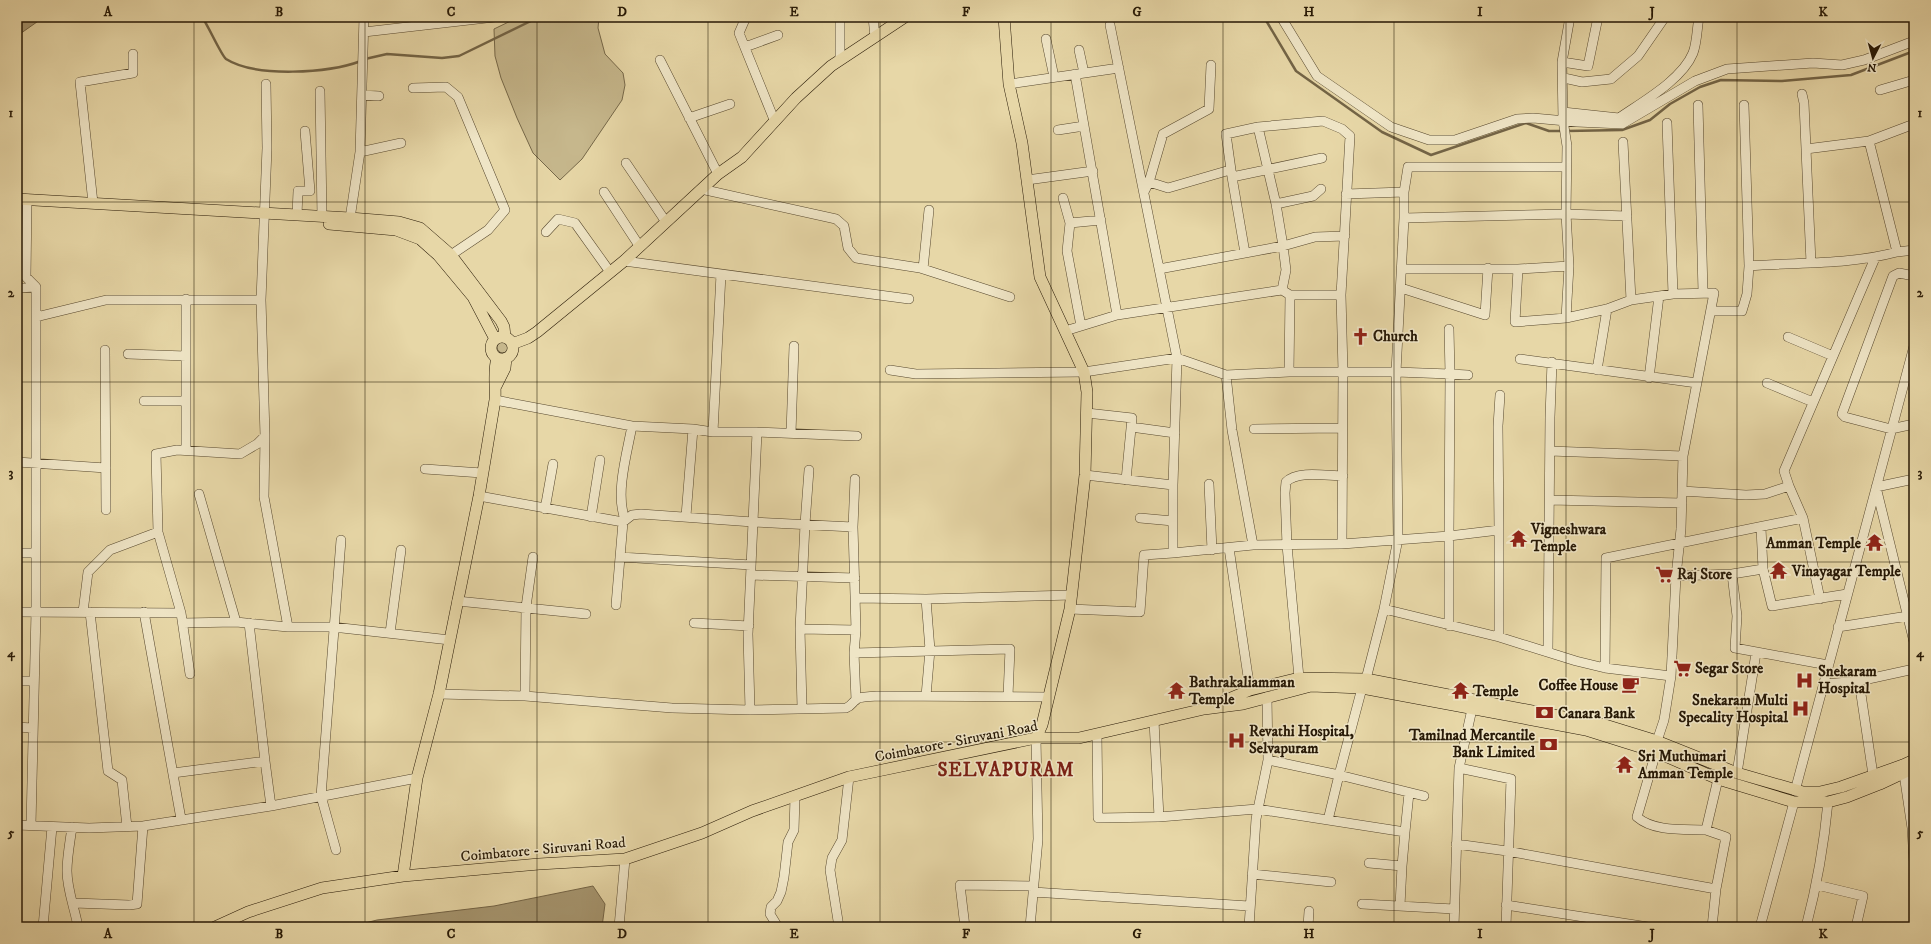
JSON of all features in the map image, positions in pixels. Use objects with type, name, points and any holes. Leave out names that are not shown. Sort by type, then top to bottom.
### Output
[{"type":"main road","points":[[403,876],[417,778],[440,694],[457,601],[479,496],[496,386],[505,368],[501,358],[491,351],[492,343],[504,340],[528,338],[537,332],[624,261],[718,174],[742,157],[796,98],[840,60],[906,17]]},
{"type":"main road","points":[[1004,17],[1009,84],[1022,143],[1040,277],[1084,372],[1087,392],[1085,475],[1070,610],[1042,725],[1036,738]]},
{"type":"main road","points":[[22,202],[93,203],[350,222],[400,222],[420,228],[451,255],[501,321],[504,328],[504,340]]},
{"type":"main road","points":[[22,202],[265,216],[297,215],[322,217],[396,230],[420,239],[438,254],[473,297],[504,340],[512,354],[501,358]]},
{"type":"main road","points":[[1204,709],[1250,690],[1299,678],[1364,683],[1605,725],[1657,741],[1737,773],[1795,791],[1820,792],[1840,787],[1914,760]]},
{"type":"main road","name":"Coimbatore - Siruvani Road","points":[[215,927],[248,912],[322,888],[403,876],[539,864],[626,859],[702,833],[752,811],[849,777],[1036,738],[1079,738],[1204,709],[1243,704],[1267,696],[1311,686],[1364,683],[1472,708],[1586,730],[1656,752],[1718,779],[1794,802],[1828,802],[1847,797],[1904,774],[1914,768]]},
{"type":"main road","points":[[1042,725],[1051,734],[1061,739]]},
{"type":"street","points":[[350,222],[360,152],[364,17]]},
{"type":"street","points":[[364,32],[495,17]]},
{"type":"street","points":[[746,17],[739,33],[775,122]]},
{"type":"street","points":[[840,17],[840,60]]},
{"type":"street","points":[[873,17],[875,37]]},
{"type":"street","points":[[1281,17],[1317,76],[1391,127],[1429,140],[1455,140],[1517,119],[1563,116],[1619,118],[1661,88],[1685,65],[1693,54],[1700,17]]},
{"type":"street","points":[[1566,318],[1569,266],[1566,214],[1567,146],[1563,116],[1564,78],[1562,62],[1570,17]]},
{"type":"street","points":[[1562,62],[1588,66],[1598,17]]},
{"type":"street","points":[[1564,78],[1582,82],[1611,78],[1638,56],[1665,17]]},
{"type":"street","points":[[1110,24],[1177,358],[1173,553]]},
{"type":"street","points":[[745,47],[778,35]]},
{"type":"street","points":[[1046,39],[1054,77]]},
{"type":"street","points":[[1563,116],[1577,122],[1622,124],[1695,81],[1727,69],[1813,63],[1842,65],[1864,60],[1914,41]]},
{"type":"street","points":[[1079,50],[1084,126],[1117,315]]},
{"type":"street","points":[[93,203],[80,82],[133,73],[133,54]]},
{"type":"street","points":[[660,60],[718,174]]},
{"type":"street","points":[[1144,192],[1149,182],[1163,134],[1209,109],[1211,65]]},
{"type":"street","points":[[1009,84],[1119,68]]},
{"type":"street","points":[[1880,90],[1914,80]]},
{"type":"street","points":[[266,84],[267,148],[261,300],[265,436],[264,497],[288,627]]},
{"type":"street","points":[[413,88],[446,87],[458,97],[505,210],[488,230],[451,255]]},
{"type":"street","points":[[320,91],[322,217]]},
{"type":"street","points":[[1802,94],[1804,103],[1811,263]]},
{"type":"street","points":[[362,96],[379,96]]},
{"type":"street","points":[[689,118],[730,104]]},
{"type":"street","points":[[1698,105],[1703,292]]},
{"type":"street","points":[[1712,311],[1742,311],[1746,294],[1749,266],[1744,105]]},
{"type":"street","points":[[1245,253],[1231,174],[1226,134],[1258,127],[1323,121],[1342,129],[1350,136],[1341,295],[1343,372],[1342,544]]},
{"type":"street","points":[[1667,123],[1673,294]]},
{"type":"street","points":[[1806,149],[1869,141],[1914,124]]},
{"type":"street","points":[[1058,130],[1084,126]]},
{"type":"street","points":[[1258,127],[1276,204],[1283,246],[1286,270],[1282,290]]},
{"type":"street","points":[[297,215],[298,191],[310,191],[305,131]]},
{"type":"street","points":[[1869,141],[1897,252]]},
{"type":"street","points":[[1623,142],[1631,300]]},
{"type":"street","points":[[360,152],[401,143]]},
{"type":"street","points":[[1149,182],[1168,188],[1231,174],[1268,169],[1322,158]]},
{"type":"street","points":[[626,163],[666,222]]},
{"type":"street","points":[[1328,820],[1384,609],[1398,539],[1396,372],[1402,269],[1404,192],[1408,167],[1566,167]]},
{"type":"street","points":[[1027,180],[1093,171]]},
{"type":"street","points":[[701,189],[836,219],[844,226],[848,248],[856,258],[923,269],[1010,297]]},
{"type":"street","points":[[1276,204],[1313,196],[1321,189]]},
{"type":"street","points":[[604,192],[640,247]]},
{"type":"street","points":[[1346,194],[1404,192]]},
{"type":"street","points":[[1063,198],[1070,223],[1067,251],[1081,326]]},
{"type":"street","points":[[22,202],[26,277],[36,287],[36,611],[32,728],[31,825]]},
{"type":"street","points":[[923,269],[928,210]]},
{"type":"street","points":[[1404,218],[1566,214],[1626,216]]},
{"type":"street","points":[[546,232],[558,219],[575,223],[610,272]]},
{"type":"street","points":[[1070,223],[1101,220]]},
{"type":"street","points":[[1159,269],[1283,246],[1315,238],[1345,236]]},
{"type":"street","points":[[1749,266],[1786,263],[1839,262],[1875,258],[1897,252],[1914,250]]},
{"type":"street","points":[[1820,598],[1803,518],[1784,471],[1875,258]]},
{"type":"street","points":[[624,261],[909,299]]},
{"type":"street","points":[[1402,269],[1518,269],[1569,266]]},
{"type":"street","points":[[1401,288],[1486,315],[1488,268]]},
{"type":"street","points":[[1518,269],[1515,322],[1566,318],[1607,309],[1631,300],[1673,294],[1703,292],[1714,293],[1712,311],[1683,456],[1682,503],[1678,544],[1671,676],[1664,720],[1657,741]]},
{"type":"street","points":[[1914,276],[1899,273],[1893,276],[1842,414],[1845,417],[1891,430],[1914,424]]},
{"type":"street","points":[[713,432],[721,274]]},
{"type":"street","points":[[17,288],[36,287]]},
{"type":"street","points":[[1065,331],[1117,315],[1282,290],[1290,295],[1341,295]]},
{"type":"street","points":[[1289,372],[1290,295]]},
{"type":"street","points":[[1649,378],[1659,296]]},
{"type":"street","points":[[186,299],[186,450]]},
{"type":"street","points":[[36,317],[106,300],[261,300]]},
{"type":"street","points":[[1597,370],[1607,309]]},
{"type":"street","points":[[1449,330],[1449,626]]},
{"type":"street","points":[[1788,337],[1833,356]]},
{"type":"street","points":[[791,433],[794,346]]},
{"type":"street","points":[[1795,791],[1825,684],[1828,665],[1838,627],[1914,346]]},
{"type":"street","points":[[105,350],[106,510]]},
{"type":"street","points":[[128,354],[186,356]]},
{"type":"street","points":[[890,370],[916,374],[1084,372],[1177,358],[1226,375],[1289,372],[1396,372],[1468,375]]},
{"type":"street","points":[[1520,359],[1552,362],[1649,378],[1697,383]]},
{"type":"street","points":[[1548,652],[1552,362]]},
{"type":"street","points":[[1226,375],[1232,430],[1253,545]]},
{"type":"street","points":[[1767,384],[1813,402]]},
{"type":"street","points":[[1499,637],[1498,426],[1500,395]]},
{"type":"street","points":[[495,400],[632,426],[693,429],[713,432],[757,432],[857,436]]},
{"type":"street","points":[[144,401],[186,401]]},
{"type":"street","points":[[1087,413],[1132,418],[1126,480]]},
{"type":"street","points":[[616,605],[624,520],[621,509],[623,478],[632,426]]},
{"type":"street","points":[[1131,427],[1175,432]]},
{"type":"street","points":[[1254,429],[1342,428]]},
{"type":"street","points":[[686,516],[693,429]]},
{"type":"street","points":[[750,710],[749,626],[757,432]]},
{"type":"street","points":[[190,674],[181,613],[158,532],[156,454],[186,450],[240,454],[257,444],[265,436]]},
{"type":"street","points":[[1550,451],[1683,456]]},
{"type":"street","points":[[591,517],[600,460]]},
{"type":"street","points":[[17,462],[106,468]]},
{"type":"street","points":[[545,509],[553,464]]},
{"type":"street","points":[[425,469],[482,473]]},
{"type":"street","points":[[802,708],[800,629],[809,470]]},
{"type":"street","points":[[1085,475],[1174,485]]},
{"type":"street","points":[[1299,678],[1287,545],[1286,482],[1290,478],[1298,475],[1343,476]]},
{"type":"street","points":[[1876,487],[1914,478]]},
{"type":"street","points":[[855,479],[853,527],[856,598],[854,653],[856,700]]},
{"type":"street","points":[[1209,484],[1212,550]]},
{"type":"street","points":[[1682,491],[1746,495],[1765,494],[1789,486]]},
{"type":"street","points":[[1876,487],[1914,642]]},
{"type":"street","points":[[199,494],[236,622]]},
{"type":"street","points":[[479,496],[591,517],[624,520],[641,514],[853,527]]},
{"type":"street","points":[[1550,500],[1682,503]]},
{"type":"street","points":[[1140,518],[1173,521]]},
{"type":"street","points":[[1605,668],[1606,558],[1762,528],[1803,518]]},
{"type":"street","points":[[1762,528],[1763,569],[1772,606],[1847,594]]},
{"type":"street","points":[[1070,610],[1140,612],[1144,554],[1212,550],[1253,545],[1342,544],[1449,536],[1499,530]]},
{"type":"street","points":[[127,827],[122,780],[108,771],[86,612],[88,572],[110,550],[158,532]]},
{"type":"street","points":[[336,850],[321,796],[341,540]]},
{"type":"street","points":[[1229,548],[1250,690]]},
{"type":"street","points":[[390,633],[401,550]]},
{"type":"street","points":[[17,553],[36,553]]},
{"type":"street","points":[[525,696],[526,607],[533,557]]},
{"type":"street","points":[[620,557],[751,570],[802,577],[855,578]]},
{"type":"street","points":[[1676,576],[1732,574],[1763,569]]},
{"type":"street","points":[[1732,574],[1737,616],[1735,648],[1828,665]]},
{"type":"street","points":[[856,598],[926,599],[1072,595]]},
{"type":"street","points":[[926,599],[930,650],[926,696]]},
{"type":"street","points":[[457,601],[586,614]]},
{"type":"street","points":[[1384,609],[1499,637],[1576,661],[1605,668],[1671,676]]},
{"type":"street","points":[[17,612],[181,613]]},
{"type":"street","points":[[144,612],[181,819]]},
{"type":"street","points":[[1838,627],[1908,616]]},
{"type":"street","points":[[183,623],[236,622],[288,627],[333,627],[450,640]]},
{"type":"street","points":[[249,623],[271,806]]},
{"type":"street","points":[[694,623],[749,626]]},
{"type":"street","points":[[800,629],[856,630]]},
{"type":"street","points":[[854,653],[1010,649],[1008,696]]},
{"type":"street","points":[[1737,773],[1756,653]]},
{"type":"street","points":[[1825,684],[1859,681],[1914,669]]},
{"type":"street","points":[[17,681],[34,681]]},
{"type":"street","points":[[1859,681],[1873,775]]},
{"type":"street","points":[[440,694],[525,696],[672,708],[750,710],[846,708],[852,706],[856,700],[862,697],[1049,697]]},
{"type":"street","points":[[1249,927],[1249,906],[1257,809],[1268,760],[1267,696]]},
{"type":"street","points":[[1454,927],[1459,768],[1472,708]]},
{"type":"street","points":[[1154,721],[1159,817]]},
{"type":"street","points":[[17,727],[32,728]]},
{"type":"street","points":[[1097,734],[1098,818],[1159,817],[1257,809],[1405,832]]},
{"type":"street","points":[[1030,927],[1038,839],[1036,738]]},
{"type":"street","points":[[1656,752],[1637,817],[1641,821],[1666,829],[1706,830],[1726,837],[1716,889],[1712,927]]},
{"type":"street","points":[[1268,760],[1339,775],[1424,796]]},
{"type":"street","points":[[173,773],[265,762]]},
{"type":"street","points":[[1459,768],[1511,779],[1507,851],[1506,927]]},
{"type":"street","points":[[1904,774],[1912,828],[1914,862]]},
{"type":"street","points":[[839,927],[830,870],[832,858],[842,840],[849,777]]},
{"type":"street","points":[[17,825],[52,827],[143,826],[271,806],[417,778]]},
{"type":"street","points":[[1706,830],[1718,779]]},
{"type":"street","points":[[1400,906],[1409,793]]},
{"type":"street","points":[[778,927],[770,914],[771,907],[777,901],[784,877],[788,842],[794,830],[795,797]]},
{"type":"street","points":[[1760,927],[1794,802]]},
{"type":"street","points":[[1806,927],[1817,885],[1824,845],[1828,802]]},
{"type":"street","points":[[74,903],[125,905],[138,904],[143,826]]},
{"type":"street","points":[[43,927],[52,827]]},
{"type":"street","points":[[72,827],[67,872],[70,896],[74,903],[78,927]]},
{"type":"street","points":[[1456,844],[1507,851],[1716,889]]},
{"type":"street","points":[[619,927],[626,859]]},
{"type":"street","points":[[1369,863],[1402,866]]},
{"type":"street","points":[[1252,874],[1331,882]]},
{"type":"street","points":[[965,927],[960,885],[1033,889],[1249,906]]},
{"type":"street","points":[[1817,885],[1863,896],[1856,927]]},
{"type":"street","points":[[1362,904],[1454,909]]},
{"type":"street","points":[[1506,905],[1648,927]]},
{"type":"street","points":[[1308,927],[1309,912]]},
{"type":"shaded area","points":[[17,17],[44,17],[17,36]]},
{"type":"shaded area","points":[[519,17],[599,17],[598,28],[605,54],[623,73],[625,85],[622,100],[582,159],[560,180],[533,153],[501,78],[495,56],[494,29]]},
{"type":"shaded area","points":[[501,341],[505,341],[509,347],[505,353],[501,353],[497,349],[497,345]]},
{"type":"shaded area","points":[[593,886],[605,904],[602,927],[349,927],[377,920],[494,906]]},
{"type":"waterway","points":[[202,17],[226,59],[239,65],[255,69],[293,72],[331,68],[361,61]]},
{"type":"waterway","points":[[365,59],[387,54],[442,58],[459,56],[539,17]]},
{"type":"waterway","points":[[1264,17],[1296,71],[1382,132],[1431,155],[1526,123],[1549,131],[1562,131]]},
{"type":"waterway","points":[[1567,131],[1622,130],[1650,120],[1670,104],[1700,87],[1721,80],[1782,81],[1851,75],[1914,51]]},
{"type":"place","name":"Church","points":[[1360,336]]},
{"type":"place","name":"Vigneshwara Temple","points":[[1518,538]]},
{"type":"place","name":"Amman Temple","points":[[1874,543]]},
{"type":"place","name":"Vinayagar Temple","points":[[1779,571]]},
{"type":"place","name":"Raj Store","points":[[1664,574]]},
{"type":"place","name":"Segar Store","points":[[1682,668]]},
{"type":"place","name":"Snekaram Hospital","points":[[1805,680]]},
{"type":"place","name":"Coffee House","points":[[1631,685]]},
{"type":"place","name":"Bathrakaliamman Temple","points":[[1176,691]]},
{"type":"place","name":"Temple","points":[[1460,691]]},
{"type":"place","name":"Snekaram Multi Specality Hospital","points":[[1801,709]]},
{"type":"place","name":"Canara Bank","points":[[1545,713]]},
{"type":"place","name":"Revathi Hospital, Selvapuram","points":[[1236,740]]},
{"type":"place","name":"Tamilnad Mercantile Bank Limited","points":[[1548,744]]},
{"type":"place","name":"Sri Muthumari Amman Temple","points":[[1625,765]]},
{"type":"district","name":"SELVAPURAM","points":[[1006,769]]}]
